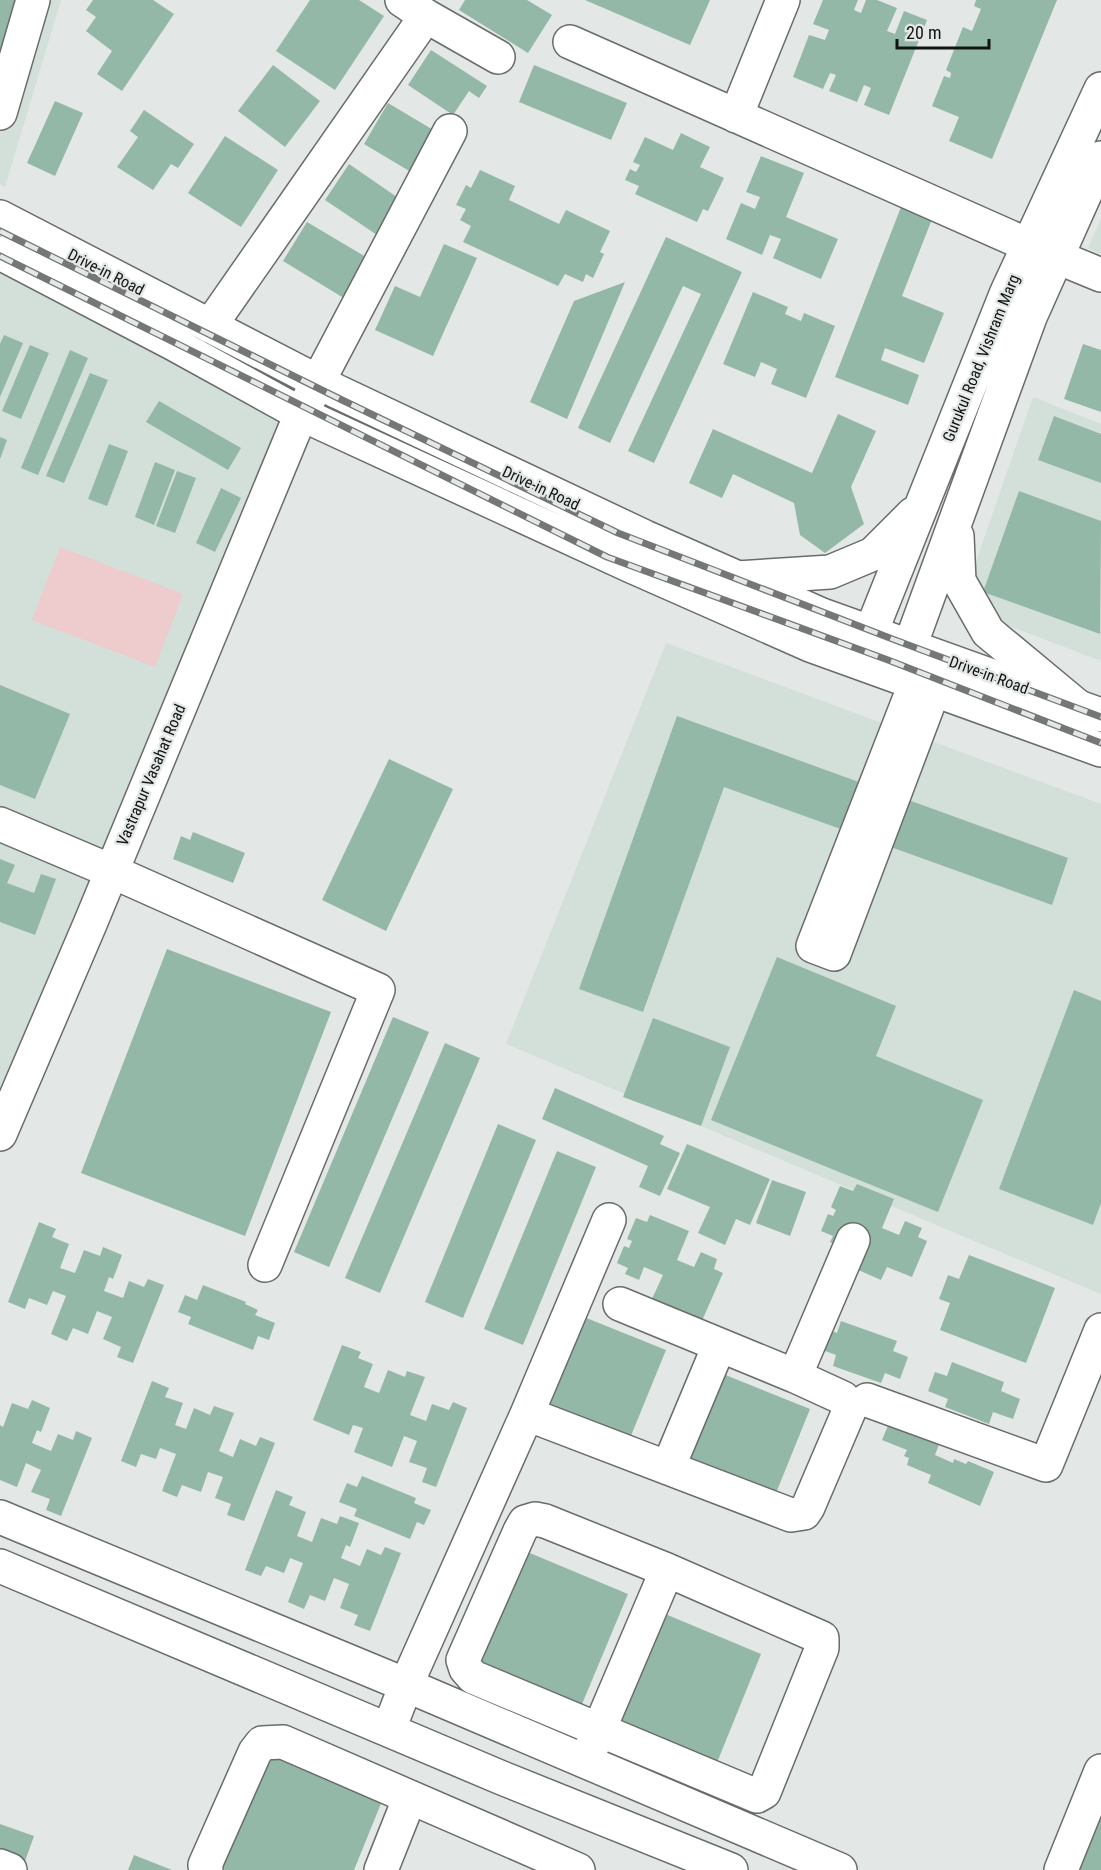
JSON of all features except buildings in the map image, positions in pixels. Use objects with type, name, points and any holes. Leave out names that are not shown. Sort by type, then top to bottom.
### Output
[{"type":"street","points":[[0,113],[33,0]]},
{"type":"street","points":[[736,116],[783,0]]},
{"type":"street","points":[[210,326],[414,8],[498,57]]},
{"type":"street","points":[[570,42],[1101,275]]},
{"type":"street","name":"Gurukul Road, Vishram Marg","points":[[916,683],[910,646],[1030,317],[1042,251],[1101,89]]},
{"type":"street","name":"Vastrapur Vasahat Road","points":[[0,1134],[301,414],[450,131]]},
{"type":"street","name":"Gurukul Road, Vishram Marg","points":[[860,662],[1003,302],[1042,251],[1101,158]]},
{"type":"street","name":"Drive-in Road","points":[[0,217],[319,381],[634,532],[822,615],[1090,711]]},
{"type":"street","name":"Drive-in Road","points":[[0,253],[174,344],[301,414],[631,566],[810,645],[1101,750]]},
{"type":"street","points":[[737,578],[830,572],[873,554],[922,506]]},
{"type":"street","points":[[957,519],[959,581],[988,632],[1090,711]]},
{"type":"street","points":[[916,683],[834,954],[813,946],[916,683]]},
{"type":"street","points":[[0,824],[378,990],[265,1265]]},
{"type":"street","points":[[389,1729],[406,1685],[527,1414],[609,1220]]},
{"type":"street","points":[[795,1376],[854,1240]]},
{"type":"street","points":[[527,1414],[791,1515],[804,1513],[849,1411],[850,1406],[843,1398],[620,1304]]},
{"type":"street","points":[[867,1400],[1046,1466],[1101,1330]]},
{"type":"street","points":[[668,1468],[719,1346]]},
{"type":"street","points":[[0,1517],[406,1685],[840,1870]]},
{"type":"street","points":[[535,1519],[545,1521],[667,1570],[822,1638],[822,1648],[764,1792],[757,1796],[599,1731],[473,1677],[466,1669],[463,1660],[525,1522],[535,1519]]},
{"type":"street","points":[[0,1566],[715,1867]]},
{"type":"street","points":[[585,1763],[667,1570]]},
{"type":"street","points":[[206,1870],[205,1865],[255,1752],[262,1743],[283,1742],[410,1797],[527,1860],[578,1870]]},
{"type":"street","points":[[1061,1870],[1101,1771]]},
{"type":"street","points":[[719,1819],[733,1786]]},
{"type":"street","points":[[381,1870],[410,1797]]},
{"type":"street","points":[[0,1866],[10,1870]]},
{"type":"shaded area","points":[[0,0],[61,0],[5,187],[0,184]]},
{"type":"shaded area","points":[[1101,219],[1101,254],[1088,248]]},
{"type":"shaded area","points":[[0,272],[286,421],[0,1094]]},
{"type":"shaded area","points":[[1033,397],[1101,424],[1101,661],[994,620],[969,582]]},
{"type":"shaded area","points":[[60,547],[183,594],[155,667],[32,620]]},
{"type":"shaded area","points":[[666,643],[1101,804],[1101,1294],[506,1044]]},
{"type":"railway","points":[[0,231],[618,533],[1101,717]]},
{"type":"railway","points":[[0,256],[607,557],[888,660],[1101,743]]}]
